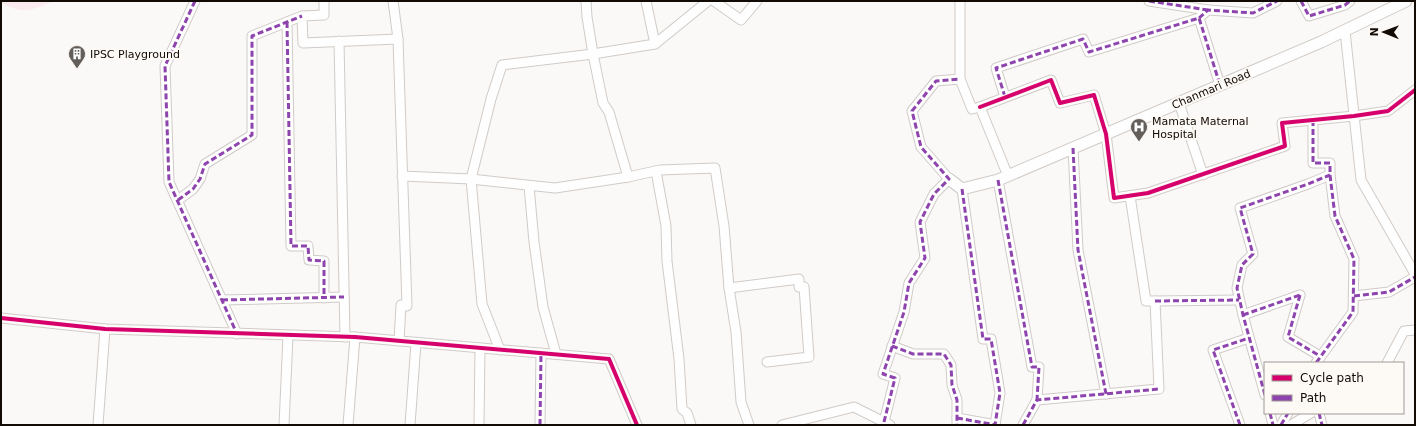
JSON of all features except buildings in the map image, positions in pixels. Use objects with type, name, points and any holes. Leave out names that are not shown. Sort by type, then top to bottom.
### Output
[{"type":"street","points":[[195,1],[165,66],[169,178],[237,334]]},
{"type":"street","points":[[178,200],[193,189],[200,179],[204,164],[252,135],[252,36],[302,16],[324,15],[324,1]]},
{"type":"street","points":[[393,1],[398,39],[407,306],[401,305],[399,341]]},
{"type":"street","points":[[586,1],[593,54],[603,103],[609,112],[628,177]]},
{"type":"street","points":[[646,1],[655,44]]},
{"type":"street","points":[[500,350],[482,304],[471,179],[491,99],[502,65],[593,54],[655,44],[708,1]]},
{"type":"street","points":[[714,1],[740,20],[757,1]]},
{"type":"street","points":[[960,1],[960,79],[972,109],[1051,80],[1060,103],[1094,95],[1106,134],[1114,198],[1148,194],[1285,146],[1282,123],[1388,111],[1415,90]]},
{"type":"street","points":[[1149,1],[1208,10],[1253,13],[1277,1]]},
{"type":"street","points":[[1301,1],[1309,16],[1345,5],[1350,1]]},
{"type":"street","name":"Chanmari Road","points":[[962,189],[1003,178],[1345,31],[1406,1]]},
{"type":"street","points":[[1005,97],[996,68],[1083,39],[1089,52],[1200,18],[1208,10]]},
{"type":"street","points":[[302,16],[303,43],[339,40],[398,39]]},
{"type":"street","points":[[1200,18],[1220,85]]},
{"type":"street","points":[[287,22],[291,246],[308,246],[308,260],[324,261],[324,298]]},
{"type":"street","points":[[1345,31],[1361,180],[1415,274]]},
{"type":"street","points":[[339,40],[345,337]]},
{"type":"street","points":[[892,346],[913,354],[944,354],[951,365],[952,384],[957,400],[957,422],[995,425],[1000,393],[991,339],[983,338],[962,189],[949,179],[921,148],[912,111],[936,81],[960,79]]},
{"type":"street","points":[[1179,103],[1203,175]]},
{"type":"street","points":[[980,107],[1003,178],[1032,366],[1039,367],[1037,400],[1023,425]]},
{"type":"street","points":[[1242,315],[1300,295],[1288,337],[1318,360],[1353,312],[1354,259],[1336,216],[1330,175],[1330,163],[1312,163],[1313,120]]},
{"type":"street","points":[[1073,148],[1078,250],[1106,394]]},
{"type":"street","points":[[402,176],[471,179],[555,188],[678,168],[714,168],[724,226],[729,288],[736,332],[741,402],[749,425]]},
{"type":"street","points":[[656,171],[666,226],[667,261],[679,359],[682,409],[687,414],[691,425]]},
{"type":"street","points":[[1264,391],[1242,315],[1237,288],[1242,265],[1253,254],[1240,208],[1330,175]]},
{"type":"street","points":[[782,425],[854,406],[887,424],[895,378],[883,374],[904,312],[909,282],[925,258],[920,222],[934,194],[949,179]]},
{"type":"street","points":[[530,186],[534,242],[543,307],[556,354]]},
{"type":"street","points":[[1130,196],[1146,301],[1239,300]]},
{"type":"street","points":[[1354,296],[1389,292],[1415,278]]},
{"type":"street","points":[[729,288],[798,279],[799,287],[804,287],[809,357],[767,362]]},
{"type":"street","points":[[222,300],[344,297]]},
{"type":"street","points":[[1037,400],[1159,389],[1155,300]]},
{"type":"street","points":[[1,318],[105,329],[355,337],[609,359],[635,424]]},
{"type":"street","points":[[98,425],[105,329]]},
{"type":"street","points":[[1388,362],[1404,331],[1415,330]]},
{"type":"street","points":[[284,425],[288,336]]},
{"type":"street","points":[[348,425],[355,337]]},
{"type":"street","points":[[1240,425],[1213,350],[1249,338]]},
{"type":"street","points":[[410,425],[416,343]]},
{"type":"street","points":[[479,425],[480,348]]},
{"type":"street","points":[[540,425],[541,353]]},
{"type":"street","points":[[1270,414],[1273,425]]},
{"type":"street","points":[[1281,425],[1287,414]]},
{"type":"street","points":[[1291,425],[1309,414]]},
{"type":"street","points":[[1319,414],[1322,425]]},
{"type":"shaded area","points":[[1,1],[55,1],[34,9],[22,10],[9,7],[1,3]]},
{"type":"marked path","points":[[195,1],[165,66],[169,182],[237,334]]},
{"type":"marked path","points":[[1149,1],[1208,10]]},
{"type":"marked path","points":[[1199,18],[1208,10],[1253,13],[1277,1]]},
{"type":"marked path","points":[[1301,1],[1309,16],[1345,5],[1350,1]]},
{"type":"marked path","points":[[178,200],[193,189],[200,179],[205,164],[252,135],[252,36],[302,16]]},
{"type":"marked path","points":[[1005,97],[996,68],[1083,39],[1089,52],[1199,18],[1220,85]]},
{"type":"marked path","points":[[287,22],[291,246],[308,246],[309,260],[324,261],[324,298]]},
{"type":"marked path","points":[[884,422],[895,378],[883,374],[904,312],[909,283],[925,258],[920,222],[934,194],[949,179],[921,147],[912,111],[936,81],[960,79]]},
{"type":"marked path","points":[[1313,120],[1313,163],[1330,163],[1335,216],[1354,259],[1353,312],[1317,362]]},
{"type":"marked path","points":[[1073,148],[1078,250],[1106,394]]},
{"type":"marked path","points":[[1264,391],[1237,288],[1242,265],[1253,254],[1240,208],[1330,175]]},
{"type":"marked path","points":[[998,180],[1032,367],[1039,367],[1037,400]]},
{"type":"marked path","points":[[962,189],[983,339],[991,339],[1000,393],[995,425]]},
{"type":"marked path","points":[[1354,296],[1389,292],[1415,277]]},
{"type":"marked path","points":[[1300,295],[1288,337],[1320,356]]},
{"type":"marked path","points":[[1243,315],[1300,295]]},
{"type":"marked path","points":[[222,300],[344,297]]},
{"type":"marked path","points":[[1155,301],[1239,300]]},
{"type":"marked path","points":[[1240,425],[1213,350],[1249,338]]},
{"type":"marked path","points":[[892,346],[913,354],[944,354],[951,365],[952,385],[957,400],[957,425]]},
{"type":"marked path","points":[[540,425],[541,353]]},
{"type":"marked path","points":[[1023,425],[1037,400],[1159,389]]},
{"type":"marked path","points":[[1270,414],[1273,425]]},
{"type":"marked path","points":[[1281,425],[1287,414]]},
{"type":"marked path","points":[[1319,414],[1322,425]]},
{"type":"marked path","points":[[957,418],[996,425]]},
{"type":"cycle path","points":[[980,107],[1051,80],[1060,103],[1094,95],[1106,134],[1114,198],[1148,193],[1285,146],[1282,123],[1388,111],[1415,90]]},
{"type":"cycle path","points":[[1,318],[105,329],[355,337],[609,359],[637,425]]},
{"type":"place","name":"IPSC Playground","points":[[77,69]]},
{"type":"place","name":"Mamata Maternal Hospital","points":[[1139,142]]}]
